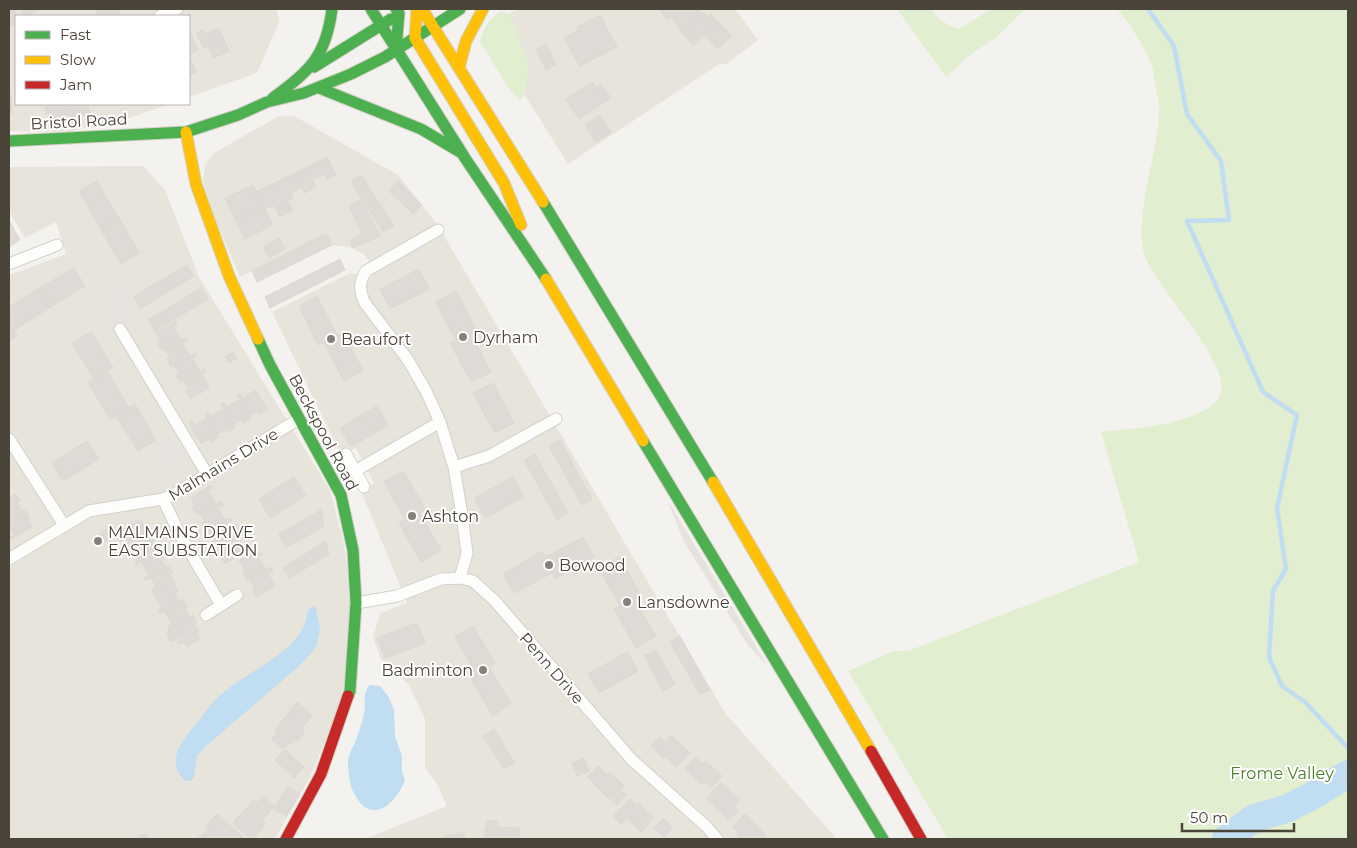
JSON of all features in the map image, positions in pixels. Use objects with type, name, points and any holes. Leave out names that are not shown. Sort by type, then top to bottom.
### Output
[{"type":"main road","points":[[306,72],[318,59],[324,48],[332,9]]},
{"type":"main road","points":[[372,9],[462,153],[534,260],[882,839]]},
{"type":"main road","points":[[417,9],[415,38],[504,183],[534,260]]},
{"type":"main road","points":[[422,9],[705,468],[834,684],[921,839]]},
{"type":"main road","name":"Bristol Road","points":[[9,141],[186,132],[238,115],[267,102],[296,96],[319,88],[372,65],[460,9]]},
{"type":"main road","points":[[459,68],[466,41],[483,9]]},
{"type":"main road","points":[[306,72],[381,25],[400,10]]},
{"type":"main road","points":[[396,50],[400,10]]},
{"type":"main road","name":"Bristol Road","points":[[267,102],[306,72]]},
{"type":"main road","points":[[319,88],[421,129],[462,153]]},
{"type":"main road","name":"Beckspool Road","points":[[186,132],[196,184],[228,276],[270,365],[341,496],[354,550],[356,603],[350,691],[322,774],[286,839]]},
{"type":"street","points":[[356,603],[397,596],[440,579],[460,578],[467,553],[454,467],[440,422],[426,390],[408,360],[360,293],[361,280],[366,271],[438,230]]},
{"type":"street","points":[[9,264],[57,245]]},
{"type":"street","points":[[120,328],[207,474]]},
{"type":"street","name":"Malmains Drive","points":[[9,560],[64,525],[95,509],[164,499],[299,419]]},
{"type":"street","points":[[454,467],[489,456],[556,420]]},
{"type":"street","points":[[355,471],[440,422]]},
{"type":"street","points":[[9,439],[64,525]]},
{"type":"street","points":[[346,454],[364,487]]},
{"type":"street","points":[[164,499],[180,534],[221,605]]},
{"type":"street","name":"Penn Drive","points":[[460,578],[473,581],[495,601],[632,760],[707,827],[717,839]]},
{"type":"street","points":[[206,615],[237,595]]},
{"type":"shaded area","points":[[9,9],[277,9],[279,22],[257,73],[190,97],[190,15],[15,15],[15,105],[167,105],[123,120],[67,132],[9,131]]},
{"type":"shaded area","points":[[517,9],[735,9],[758,40],[726,64],[719,64],[568,164],[524,94],[529,67],[509,14]]},
{"type":"shaded area","points":[[279,116],[294,116],[398,175],[437,224],[725,713],[837,839],[365,839],[447,806],[438,786],[425,767],[425,719],[409,685],[381,659],[373,638],[380,613],[407,603],[361,491],[374,483],[356,448],[341,455],[272,312],[350,273],[371,277],[376,270],[363,254],[350,247],[332,245],[326,233],[240,277],[216,221],[203,182],[205,165],[214,153]]},
{"type":"shaded area","points":[[143,166],[165,190],[199,277],[330,490],[343,540],[354,602],[344,683],[334,720],[310,777],[275,839],[9,839],[9,275],[66,254],[56,222],[25,238],[9,211],[9,167]]},
{"type":"shaded area","points":[[123,282],[141,312],[116,328],[98,298]]},
{"type":"shaded area","points":[[12,358],[30,388],[9,401],[9,360]]},
{"type":"shaded area","points":[[169,435],[184,458],[159,473],[144,450]]},
{"type":"shaded area","points":[[667,499],[769,668],[747,644],[683,540]]},
{"type":"green space","points":[[897,9],[931,9],[933,13],[947,24],[959,29],[991,9],[1025,9],[998,36],[971,54],[946,77]]},
{"type":"green space","name":"Frome Valley","points":[[1117,9],[1348,9],[1348,839],[948,839],[848,671],[894,651],[908,651],[1139,562],[1101,432],[1148,427],[1184,419],[1200,413],[1212,405],[1220,395],[1221,382],[1205,346],[1162,285],[1144,254],[1142,239],[1143,214],[1156,139],[1159,103],[1153,69],[1148,56],[1136,34]]},
{"type":"green space","points":[[501,11],[509,14],[529,67],[524,94],[520,100],[510,90],[480,42],[488,24]]},
{"type":"water","points":[[312,606],[316,608],[320,630],[317,644],[313,651],[298,667],[205,747],[197,756],[194,777],[190,781],[185,781],[176,764],[176,756],[184,740],[220,695],[274,658],[292,643],[299,635]]},
{"type":"water","points":[[370,685],[380,686],[388,696],[394,710],[395,736],[402,756],[402,772],[405,780],[395,798],[381,809],[374,810],[366,808],[359,802],[350,782],[348,765],[349,755],[356,740],[365,710],[366,691]]},
{"type":"building","points":[[9,9],[14,9],[17,15],[15,15],[15,26],[12,27],[9,23]]},
{"type":"building","points":[[21,9],[41,9],[26,15],[24,15]]},
{"type":"building","points":[[95,9],[117,9],[122,15],[98,15]]},
{"type":"building","points":[[659,9],[682,9],[667,20]]},
{"type":"building","points":[[682,9],[698,9],[701,14],[681,32],[672,16]]},
{"type":"building","points":[[703,12],[708,17],[711,14],[718,22],[693,45],[681,32]]},
{"type":"building","points":[[600,15],[617,47],[580,66],[564,38],[579,30],[577,27]]},
{"type":"building","points":[[718,22],[732,36],[718,49],[704,34]]},
{"type":"building","points":[[219,28],[229,51],[214,58],[208,46],[204,48],[196,33],[203,30],[205,34]]},
{"type":"building","points":[[190,34],[198,50],[190,54]]},
{"type":"building","points":[[546,44],[556,64],[546,70],[536,50]]},
{"type":"building","points":[[190,58],[196,72],[190,75]]},
{"type":"building","points":[[592,82],[596,88],[601,84],[611,98],[579,119],[566,99]]},
{"type":"building","points":[[9,95],[11,95],[12,114],[9,114]]},
{"type":"building","points":[[45,105],[71,105],[72,117],[50,120],[49,114],[46,114]]},
{"type":"building","points":[[71,105],[88,105],[90,116],[72,117]]},
{"type":"building","points":[[600,115],[611,133],[596,142],[585,125]]},
{"type":"building","points":[[327,157],[336,175],[327,179],[325,174],[313,180],[316,187],[305,193],[295,173]]},
{"type":"building","points":[[295,173],[302,187],[291,193],[293,197],[288,200],[293,210],[280,217],[274,205],[265,209],[256,192]]},
{"type":"building","points":[[361,175],[394,226],[383,232],[351,181]]},
{"type":"building","points":[[97,181],[118,217],[100,228],[79,191]]},
{"type":"building","points":[[398,181],[422,205],[413,214],[389,191]]},
{"type":"building","points":[[253,185],[263,205],[235,219],[225,198]]},
{"type":"building","points":[[361,199],[380,236],[353,248],[350,240],[362,233],[349,206]]},
{"type":"building","points":[[263,205],[273,225],[245,239],[235,219]]},
{"type":"building","points":[[118,217],[140,253],[121,264],[100,228]]},
{"type":"building","points":[[9,220],[20,240],[9,247]]},
{"type":"building","points":[[326,233],[332,245],[257,282],[252,271]]},
{"type":"building","points":[[279,238],[285,249],[269,258],[263,247]]},
{"type":"building","points":[[340,259],[345,270],[270,308],[265,297]]},
{"type":"building","points":[[187,265],[194,276],[141,308],[134,296]]},
{"type":"building","points":[[74,268],[85,286],[49,308],[38,289]]},
{"type":"building","points":[[419,269],[430,289],[390,309],[380,289]]},
{"type":"building","points":[[201,288],[208,299],[155,331],[148,320]]},
{"type":"building","points":[[38,289],[49,308],[14,330],[9,322],[9,307]]},
{"type":"building","name":"Dyrham","points":[[456,291],[477,331],[471,334],[491,372],[471,382],[450,343],[456,340],[435,302]]},
{"type":"building","name":"Beaufort","points":[[317,296],[337,335],[343,332],[363,371],[344,381],[324,342],[318,345],[299,306]]},
{"type":"building","points":[[176,321],[178,323],[173,326],[181,339],[162,350],[157,343],[160,341],[156,333]]},
{"type":"building","points":[[9,322],[17,336],[9,342]]},
{"type":"building","points":[[91,332],[113,367],[94,379],[72,343]]},
{"type":"building","points":[[186,337],[188,340],[183,343],[190,356],[171,367],[167,359],[170,357],[165,349]]},
{"type":"building","points":[[233,352],[237,358],[229,363],[225,357]]},
{"type":"building","points":[[195,353],[197,356],[192,358],[200,371],[181,382],[176,375],[179,373],[174,365]]},
{"type":"building","points":[[204,369],[206,372],[202,375],[209,388],[190,399],[186,391],[189,389],[184,381]]},
{"type":"building","points":[[107,371],[129,407],[110,419],[88,382]]},
{"type":"building","points":[[493,383],[514,423],[495,433],[473,393]]},
{"type":"building","points":[[256,390],[267,409],[259,414],[257,411],[249,416],[237,395],[240,393],[243,398]]},
{"type":"building","points":[[239,400],[251,419],[243,423],[241,420],[233,425],[221,404],[224,403],[226,407]]},
{"type":"building","points":[[135,404],[156,440],[138,451],[116,416]]},
{"type":"building","points":[[377,406],[388,425],[351,447],[340,428]]},
{"type":"building","points":[[224,409],[235,428],[217,434],[205,414],[208,412],[211,416]]},
{"type":"building","points":[[207,418],[219,437],[211,442],[209,439],[201,444],[189,423],[192,421],[194,426]]},
{"type":"building","points":[[560,440],[592,499],[582,505],[549,446]]},
{"type":"building","points":[[87,441],[99,459],[63,481],[52,463]]},
{"type":"building","points":[[535,454],[568,513],[557,520],[524,460]]},
{"type":"building","name":"Ashton","points":[[403,471],[426,510],[420,513],[441,550],[421,562],[399,523],[405,520],[384,482]]},
{"type":"building","points":[[294,477],[306,496],[270,518],[259,499]]},
{"type":"building","points":[[513,477],[524,497],[485,518],[474,498]]},
{"type":"building","points":[[211,485],[213,488],[208,491],[216,504],[197,515],[192,507],[195,506],[191,498]]},
{"type":"building","points":[[16,494],[20,501],[17,503],[22,511],[9,520],[9,498]]},
{"type":"building","points":[[221,501],[223,505],[218,508],[225,520],[206,531],[202,524],[205,522],[200,514]]},
{"type":"building","points":[[25,510],[30,518],[27,519],[32,527],[11,539],[10,537],[14,534],[11,530],[9,531],[9,520]]},
{"type":"building","points":[[321,510],[324,527],[286,547],[279,534]]},
{"type":"building","points":[[230,518],[232,520],[227,523],[229,528],[236,524],[241,532],[216,547],[211,539],[214,538],[209,530]]},
{"type":"building","points":[[141,519],[145,527],[142,528],[147,536],[127,549],[125,546],[129,543],[127,538],[120,542],[115,534]]},
{"type":"building","points":[[108,528],[113,536],[104,542],[99,534]]},
{"type":"building","points":[[239,534],[241,537],[237,540],[244,552],[225,564],[220,556],[223,554],[218,545]]},
{"type":"building","points":[[150,535],[155,543],[152,544],[157,552],[136,565],[135,562],[139,559],[135,552],[130,555],[127,554],[127,549]]},
{"type":"building","name":"Bowood","points":[[583,537],[594,557],[555,579],[552,573],[514,593],[503,574],[542,551],[546,557]]},
{"type":"building","points":[[326,541],[329,554],[290,578],[283,568]]},
{"type":"building","points":[[160,551],[164,558],[161,560],[166,568],[146,581],[144,578],[149,575],[141,562]]},
{"type":"building","points":[[255,551],[257,554],[261,552],[263,554],[258,557],[266,570],[247,581],[242,573],[245,571],[239,561]]},
{"type":"building","name":"Lansdowne","points":[[619,557],[641,596],[634,599],[656,636],[636,648],[614,609],[620,606],[599,568]]},
{"type":"building","points":[[169,566],[173,573],[170,574],[175,582],[155,595],[151,590],[156,587],[151,577]]},
{"type":"building","points":[[271,567],[273,571],[268,574],[275,586],[256,597],[252,590],[255,588],[250,580]]},
{"type":"building","points":[[173,583],[178,591],[175,593],[180,601],[160,614],[158,610],[162,608],[155,595]]},
{"type":"building","points":[[183,599],[188,607],[185,609],[190,617],[169,629],[168,627],[172,624],[164,611]]},
{"type":"building","points":[[193,615],[197,622],[194,624],[200,639],[187,647],[184,642],[179,645],[177,642],[182,639],[180,637],[173,641],[169,640],[167,631]]},
{"type":"building","name":"Badminton","points":[[417,623],[425,643],[385,658],[377,638]]},
{"type":"building","name":"Badminton","points":[[473,626],[495,663],[489,667],[511,704],[493,716],[470,677],[476,674],[455,636]]},
{"type":"building","points":[[680,636],[710,690],[700,695],[670,642]]},
{"type":"building","points":[[656,650],[675,684],[663,691],[644,656]]},
{"type":"building","name":"Lansdowne","points":[[627,652],[638,671],[599,693],[588,674]]},
{"type":"building","points":[[297,702],[313,716],[301,728],[305,732],[298,741],[296,739],[283,749],[271,739],[277,732],[275,730]]},
{"type":"building","points":[[494,729],[515,763],[504,769],[483,736]]},
{"type":"building","points":[[671,735],[690,753],[676,767],[666,757],[664,759],[651,746],[659,737],[665,742]]},
{"type":"building","points":[[285,750],[304,767],[294,778],[275,760]]},
{"type":"building","points":[[695,757],[703,764],[706,761],[722,776],[711,788],[705,782],[701,785],[684,768]]},
{"type":"building","points":[[584,758],[589,771],[577,776],[572,763]]},
{"type":"building","points":[[598,766],[607,775],[610,772],[624,786],[610,800],[587,777]]},
{"type":"building","points":[[721,783],[740,800],[734,807],[738,811],[729,820],[706,798]]},
{"type":"building","points":[[288,786],[300,794],[286,816],[274,809]]},
{"type":"building","points":[[621,791],[626,795],[617,805],[612,801]]},
{"type":"building","points":[[263,796],[274,806],[262,821],[265,824],[253,839],[250,839],[233,824],[254,800],[257,803]]},
{"type":"building","points":[[630,799],[636,805],[638,803],[654,818],[641,832],[627,818],[621,824],[613,816]]},
{"type":"building","points":[[217,814],[245,839],[201,839],[203,838],[201,835],[208,831],[205,827]]},
{"type":"building","points":[[745,814],[766,835],[762,839],[742,839],[737,835],[739,833],[733,827]]},
{"type":"building","points":[[664,818],[673,828],[664,837],[654,828]]},
{"type":"building","points":[[487,821],[497,821],[497,827],[520,828],[520,839],[485,839]]},
{"type":"building","points":[[462,832],[466,839],[441,839],[452,834],[453,836]]},
{"type":"building","points":[[145,833],[149,839],[135,839]]},
{"type":"waterway","points":[[1148,9],[1174,46],[1187,114],[1221,161],[1229,220],[1187,221],[1263,392],[1297,415],[1277,508],[1286,569],[1273,591],[1269,657],[1282,686],[1305,702],[1348,748]]},
{"type":"waterway","points":[[1226,839],[1254,818],[1286,809],[1348,774]]},
{"type":"traffic: fast","points":[[273,98],[297,79],[314,61],[325,39],[332,9]]},
{"type":"traffic: fast","points":[[371,9],[465,158],[546,279]]},
{"type":"traffic: fast","points":[[396,9],[399,13],[396,50]]},
{"type":"traffic: fast","points":[[9,141],[186,132],[238,115],[267,102],[304,93],[351,74],[385,57],[460,9]]},
{"type":"traffic: fast","points":[[314,67],[391,19]]},
{"type":"traffic: fast","points":[[319,88],[421,129],[460,152]]},
{"type":"traffic: fast","points":[[543,202],[713,482]]},
{"type":"traffic: fast","points":[[258,339],[270,365],[341,495],[353,550],[356,603],[350,691],[348,696]]},
{"type":"traffic: fast","points":[[643,441],[883,839]]},
{"type":"traffic: slow","points":[[417,9],[415,38],[504,183],[521,225]]},
{"type":"traffic: slow","points":[[422,9],[543,202]]},
{"type":"traffic: slow","points":[[459,68],[466,41],[483,9]]},
{"type":"traffic: slow","points":[[186,132],[196,184],[229,276],[258,339]]},
{"type":"traffic: slow","points":[[546,279],[643,441]]},
{"type":"traffic: slow","points":[[713,482],[871,751]]},
{"type":"traffic: jam","points":[[286,839],[321,774],[348,696]]},
{"type":"traffic: jam","points":[[871,751],[921,839]]},
{"type":"place","name":"Dyrham","points":[[463,337]]},
{"type":"place","name":"Beaufort","points":[[331,339]]},
{"type":"place","name":"Ashton","points":[[412,516]]},
{"type":"place","name":"MALMAINS DRIVE EAST SUBSTATION","points":[[98,541]]},
{"type":"place","name":"Bowood","points":[[549,565]]},
{"type":"place","name":"Lansdowne","points":[[627,602]]},
{"type":"place","name":"Badminton","points":[[483,670]]}]
